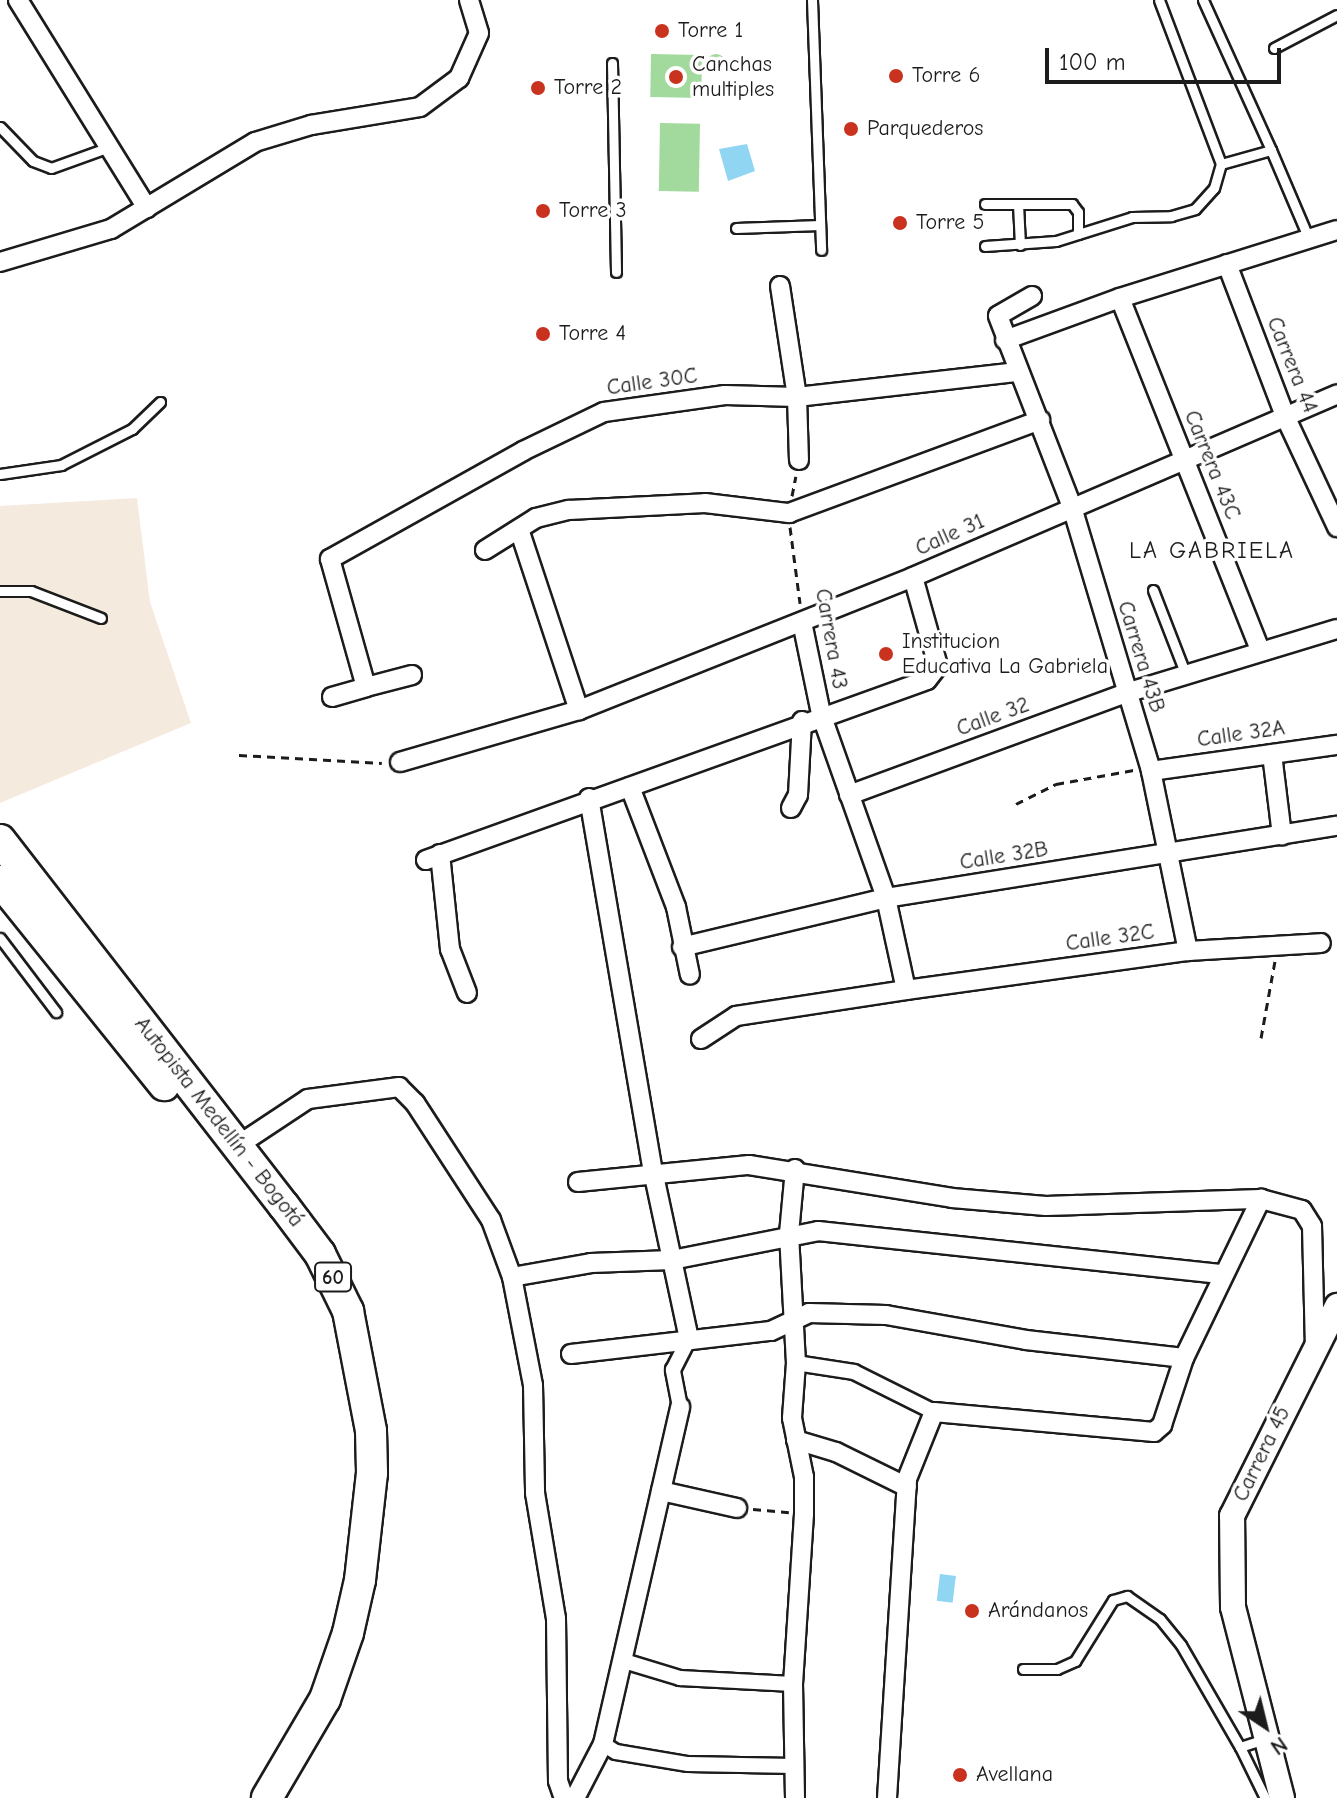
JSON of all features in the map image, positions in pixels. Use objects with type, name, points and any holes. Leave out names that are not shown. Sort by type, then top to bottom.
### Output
[{"type":"highway","name":"Autopista Medellín - Bogotá","points":[[0,840],[237,1146],[338,1286],[348,1311],[371,1431],[365,1549],[348,1633],[312,1726],[267,1798]]},
{"type":"highway","name":"Autopista Medellín - Bogotá","points":[[0,881],[289,1242],[332,1319],[353,1425],[354,1495],[348,1558],[334,1625],[311,1690],[248,1798]]},
{"type":"main road","name":"Carrera 45","points":[[1282,1798],[1233,1607],[1232,1516],[1337,1306]]},
{"type":"street","points":[[18,0],[147,208]]},
{"type":"street","points":[[0,262],[111,229],[255,142],[311,125],[420,107],[459,78],[479,33],[469,0]]},
{"type":"street","points":[[1032,296],[1000,311],[1005,340],[1120,298],[1337,230]]},
{"type":"street","name":"Carrera 44","points":[[1227,264],[1285,416],[1337,527]]},
{"type":"street","points":[[780,286],[797,397],[799,460]]},
{"type":"street","name":"Carrera 43C","points":[[1120,298],[1260,649]]},
{"type":"street","name":"Carrera 43B","points":[[1005,340],[1016,372],[1040,420],[1072,507],[1151,771],[1171,854],[1188,951]]},
{"type":"street","name":"Calle 30C","points":[[366,687],[330,559],[604,412],[725,395],[797,397],[1016,372]]},
{"type":"street","name":"Calle 31","points":[[400,762],[579,710],[913,577],[1337,394]]},
{"type":"street","points":[[485,550],[519,529],[569,510],[705,503],[789,513],[1040,420]]},
{"type":"street","points":[[519,529],[579,710]]},
{"type":"street","points":[[467,993],[450,949],[449,903],[433,857],[936,673],[913,577]]},
{"type":"street","name":"Carrera 43","points":[[802,622],[821,714],[886,898],[906,990]]},
{"type":"street","name":"Calle 32","points":[[849,795],[1126,693],[1260,649],[1337,629]]},
{"type":"street","points":[[332,697],[412,675]]},
{"type":"street","points":[[791,808],[798,795],[802,721]]},
{"type":"street","name":"Calle 32A","points":[[1151,771],[1337,745]]},
{"type":"street","points":[[1272,754],[1282,835]]},
{"type":"street","points":[[630,787],[676,907],[690,975]]},
{"type":"street","points":[[575,1798],[603,1744],[624,1661],[680,1407],[673,1370],[689,1339],[653,1171],[589,798]]},
{"type":"street","name":"Calle 32B","points":[[682,947],[886,898],[1337,826]]},
{"type":"street","name":"Calle 32C","points":[[701,1039],[736,1016],[1188,951],[1321,943]]},
{"type":"street","points":[[237,1146],[308,1099],[399,1087],[415,1103],[491,1220],[512,1277],[533,1385],[535,1493],[556,1618],[558,1781],[564,1798]]},
{"type":"street","points":[[578,1182],[653,1171],[749,1165],[795,1169],[952,1198],[1046,1206],[1261,1199],[1302,1210],[1312,1226],[1315,1353]]},
{"type":"street","points":[[795,1169],[789,1234],[796,1363],[792,1418],[804,1514],[793,1684],[795,1798]]},
{"type":"street","points":[[796,1363],[854,1372],[934,1412],[1154,1432],[1162,1425],[1184,1358],[1261,1199]]},
{"type":"street","points":[[512,1277],[591,1263],[672,1260],[789,1234],[818,1231],[1223,1274]]},
{"type":"street","points":[[571,1354],[771,1331],[809,1313],[886,1315],[1026,1340],[1184,1358]]},
{"type":"street","points":[[887,1798],[907,1487],[934,1412]]},
{"type":"street","points":[[796,1440],[836,1452],[907,1487]]},
{"type":"street","points":[[661,1491],[737,1508]]},
{"type":"street","points":[[624,1661],[680,1678],[793,1684]]},
{"type":"street","points":[[603,1744],[616,1752],[688,1764],[794,1766]]},
{"type":"lane","points":[[812,0],[821,250]]},
{"type":"lane","points":[[985,246],[1020,245],[1078,234],[1132,217],[1195,209],[1214,188],[1221,164],[1159,0]]},
{"type":"lane","points":[[1203,0],[1309,239]]},
{"type":"lane","points":[[1274,48],[1337,15]]},
{"type":"lane","points":[[612,63],[616,272]]},
{"type":"lane","points":[[0,127],[33,161],[51,168],[109,147]]},
{"type":"lane","points":[[1221,164],[1271,150]]},
{"type":"lane","points":[[985,204],[1072,204],[1078,212],[1078,234]]},
{"type":"lane","points":[[1018,204],[1020,245]]},
{"type":"lane","points":[[736,228],[820,225]]},
{"type":"lane","points":[[0,474],[61,465],[132,429],[160,402]]},
{"type":"lane","points":[[1153,590],[1186,675]]},
{"type":"lane","points":[[0,591],[31,591],[101,618]]},
{"type":"lane","points":[[0,938],[56,1012]]},
{"type":"lane","points":[[1023,1669],[1057,1669],[1075,1661],[1113,1600],[1127,1596],[1160,1619],[1181,1645],[1240,1747],[1265,1798]]},
{"type":"lane","points":[[1240,1747],[1268,1738]]},
{"type":"path","name":"Carrera 43","points":[[799,460],[789,513],[802,622]]},
{"type":"path","points":[[239,755],[370,764],[400,762]]},
{"type":"path","points":[[1016,804],[1056,784],[1117,770],[1151,771]]},
{"type":"path","points":[[1261,1038],[1278,945]]},
{"type":"path","points":[[737,1508],[804,1514]]},
{"type":"shaded area","points":[[137,498],[150,602],[191,723],[0,803],[0,506]]},
{"type":"green space","name":"Canchas multiples","points":[[651,54],[702,55],[701,98],[650,97]]},
{"type":"green space","points":[[716,54],[723,57],[726,64],[723,71],[716,74],[709,71],[706,64],[709,57]]},
{"type":"green space","points":[[660,123],[700,124],[699,192],[659,191]]},
{"type":"water","points":[[747,144],[755,171],[728,181],[719,149]]},
{"type":"water","points":[[940,1574],[956,1576],[953,1603],[937,1601]]},
{"type":"place","name":"Torre 1","points":[[662,31]]},
{"type":"place","name":"Torre 6","points":[[896,76]]},
{"type":"place","name":"Canchas multiples","points":[[676,77]]},
{"type":"place","name":"Torre 2","points":[[538,88]]},
{"type":"place","name":"Parquederos","points":[[851,129]]},
{"type":"place","name":"Torre 3","points":[[543,211]]},
{"type":"place","name":"Torre 5","points":[[900,223]]},
{"type":"place","name":"Torre 4","points":[[543,334]]},
{"type":"place","name":"Institucion Educativa La Gabriela","points":[[886,654]]},
{"type":"place","name":"Arándanos","points":[[972,1611]]},
{"type":"place","name":"Avellana","points":[[960,1775]]},
{"type":"district","name":"LA GABRIELA","points":[[1212,551]]}]
